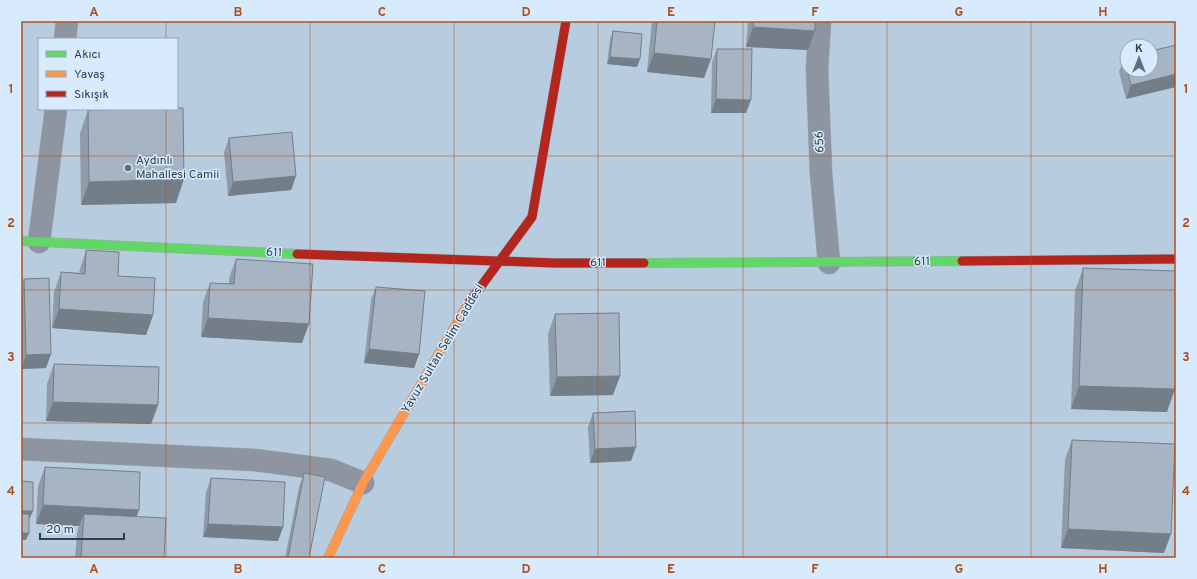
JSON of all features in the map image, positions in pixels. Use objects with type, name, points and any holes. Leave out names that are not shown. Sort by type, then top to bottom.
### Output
[{"type":"street","points":[[65,38],[67,21]]},
{"type":"street","name":"Yavuz Sultan Selim Caddesi","points":[[328,558],[363,483],[470,301],[532,217],[566,21]]},
{"type":"street","name":"656","points":[[820,21],[817,69],[820,157],[829,262]]},
{"type":"street","points":[[30,241],[56,110]]},
{"type":"street","name":"611","points":[[30,241],[354,257],[563,263],[1176,259]]},
{"type":"street","points":[[21,450],[254,460],[331,470],[363,483]]},
{"type":"building","points":[[657,21],[715,21],[711,59],[654,53]]},
{"type":"building","points":[[754,21],[815,21],[815,31],[753,27]]},
{"type":"building","points":[[613,31],[642,34],[640,59],[610,57]]},
{"type":"building","points":[[1176,45],[1176,74],[1131,85],[1129,78],[1159,78],[1159,49]]},
{"type":"building","points":[[717,49],[752,49],[751,100],[716,99]]},
{"type":"building","name":"Aydınlı Mahallesi Camii","points":[[178,108],[183,108],[184,179],[89,182],[88,110],[178,110]]},
{"type":"building","points":[[292,132],[296,176],[233,182],[229,138]]},
{"type":"building","points":[[86,250],[119,252],[118,276],[155,278],[153,315],[59,309],[61,272],[85,274]]},
{"type":"building","points":[[236,259],[313,264],[309,324],[208,318],[210,283],[234,284]]},
{"type":"building","points":[[1083,268],[1176,271],[1175,389],[1079,386]]},
{"type":"building","points":[[49,278],[51,354],[26,355],[24,279]]},
{"type":"building","points":[[376,287],[425,291],[419,354],[369,349]]},
{"type":"building","points":[[619,313],[620,376],[557,377],[555,314]]},
{"type":"building","points":[[54,364],[159,367],[158,405],[53,402]]},
{"type":"building","points":[[635,411],[636,447],[595,449],[593,413]]},
{"type":"building","points":[[1072,440],[1175,444],[1171,534],[1068,529]]},
{"type":"building","points":[[45,467],[140,472],[139,510],[43,505]]},
{"type":"building","points":[[304,473],[325,477],[309,558],[288,558]]},
{"type":"building","points":[[211,478],[285,482],[283,527],[208,524]]},
{"type":"building","points":[[21,481],[33,482],[33,511],[21,511]]},
{"type":"building","points":[[21,514],[29,514],[29,533],[21,533]]},
{"type":"building","points":[[84,514],[166,518],[164,558],[81,558]]},
{"type":"traffic: fast","points":[[21,241],[297,254]]},
{"type":"traffic: fast","points":[[644,263],[962,261]]},
{"type":"traffic: slow","points":[[328,558],[363,483],[468,304]]},
{"type":"traffic: jam","points":[[468,304],[532,217],[566,21]]},
{"type":"traffic: jam","points":[[297,254],[555,263],[644,263]]},
{"type":"traffic: jam","points":[[962,261],[1176,259]]},
{"type":"place","name":"Aydınlı Mahallesi Camii","points":[[128,168]]}]
